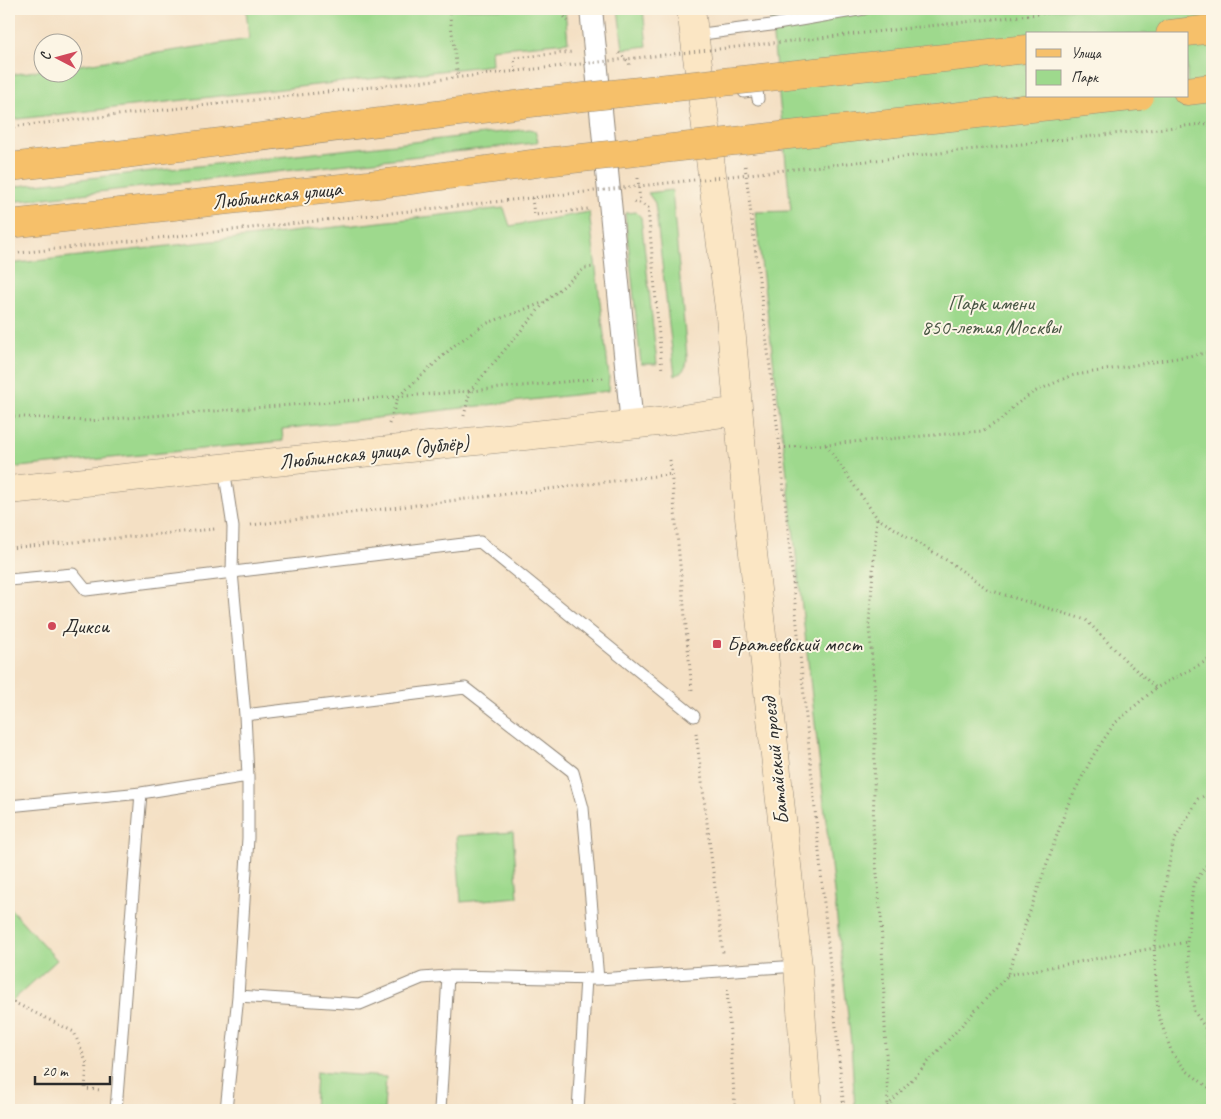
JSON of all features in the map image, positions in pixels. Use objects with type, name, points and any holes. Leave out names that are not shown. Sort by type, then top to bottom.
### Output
[{"type":"main road","name":"Батайский проезд","points":[[693,22],[707,96],[738,411],[798,966],[808,1110]]},
{"type":"main road","points":[[1187,32],[1212,29]]},
{"type":"main road","points":[[9,167],[538,102],[1026,49]]},
{"type":"main road","points":[[1188,91],[1212,88]]},
{"type":"main road","name":"Люблинская улица","points":[[9,224],[405,181],[545,162],[1122,98]]},
{"type":"main road","name":"Люблинская улица (дублёр)","points":[[9,490],[632,425],[738,411]]},
{"type":"street","points":[[591,9],[632,425]]},
{"type":"lane","points":[[693,22],[728,31],[864,9]]},
{"type":"lane","points":[[736,93],[757,90],[758,99]]},
{"type":"lane","points":[[224,468],[233,527],[232,572],[245,714],[248,776],[248,838],[238,996],[226,1110]]},
{"type":"lane","points":[[9,580],[73,574],[86,590],[480,542],[694,716]]},
{"type":"lane","points":[[245,714],[465,688],[573,772],[583,808],[598,979]]},
{"type":"lane","points":[[9,806],[141,793],[248,776]]},
{"type":"lane","points":[[116,1110],[141,793]]},
{"type":"lane","points":[[238,996],[360,1004],[422,978],[448,976],[598,979],[798,966]]},
{"type":"lane","points":[[440,1110],[448,976]]},
{"type":"lane","points":[[578,1110],[586,978]]},
{"type":"path","points":[[448,9],[458,78]]},
{"type":"path","points":[[9,127],[1084,9]]},
{"type":"path","points":[[728,31],[730,48]]},
{"type":"path","points":[[516,72],[514,58],[576,51]]},
{"type":"path","points":[[9,254],[1212,122]]},
{"type":"path","points":[[745,162],[782,448],[844,1110]]},
{"type":"path","points":[[532,198],[534,215],[596,208]]},
{"type":"path","points":[[631,202],[640,203],[648,208],[662,371]]},
{"type":"path","points":[[463,419],[470,391],[546,301],[585,268],[602,266]]},
{"type":"path","points":[[388,429],[398,397],[455,345],[485,324],[546,301]]},
{"type":"path","points":[[782,448],[826,446],[982,431],[1001,420],[1014,406],[1032,393],[1070,376],[1212,352]]},
{"type":"path","points":[[9,416],[87,421],[612,378]]},
{"type":"path","points":[[826,446],[876,518],[948,561],[989,590],[1086,620],[1127,662],[1156,688]]},
{"type":"path","points":[[670,460],[694,716],[725,971],[736,1110]]},
{"type":"path","points":[[9,548],[233,527],[672,474]]},
{"type":"path","points":[[876,518],[869,626],[876,704],[873,831],[881,918],[883,1018],[888,1106]]},
{"type":"path","points":[[884,1110],[1007,976],[1068,804],[1093,756],[1114,724],[1156,688],[1212,658]]},
{"type":"path","points":[[1212,792],[1198,799],[1173,843],[1154,947],[1158,1014],[1172,1053],[1187,1071],[1212,1090]]},
{"type":"path","points":[[1212,857],[1193,885],[1187,942],[1194,1011],[1212,1038]]},
{"type":"path","points":[[1007,976],[1187,942]]},
{"type":"path","points":[[9,1000],[74,1032],[87,1064],[85,1088],[118,1091]]},
{"type":"path","points":[[341,1110],[380,1110]]},
{"type":"green space","points":[[246,9],[565,9],[568,42],[491,49],[492,65],[9,120],[9,75],[32,72],[32,82],[82,82],[82,65],[249,39]]},
{"type":"green space","points":[[618,9],[643,9],[647,46],[623,49]]},
{"type":"green space","name":"Парк имени 850-летия Москвы","points":[[770,9],[1212,9],[1212,1110],[855,1110],[851,1043],[784,448],[755,212],[791,211]]},
{"type":"green space","points":[[530,129],[535,131],[538,141],[534,143],[9,202],[9,187]]},
{"type":"green space","points":[[672,190],[687,357],[684,369],[675,376],[655,203],[648,193]]},
{"type":"green space","points":[[504,208],[510,226],[589,212],[609,376],[608,391],[282,429],[283,441],[9,468],[9,264]]},
{"type":"green space","points":[[636,212],[641,217],[657,364],[641,364],[625,213]]},
{"type":"green space","points":[[513,832],[518,897],[461,902],[456,836]]},
{"type":"green space","points":[[9,907],[57,960],[9,1004]]},
{"type":"green space","points":[[316,1072],[386,1077],[384,1110],[314,1110]]},
{"type":"place","name":"Дикси","points":[[52,626]]},
{"type":"place","name":"Братеевский мост","points":[[717,644]]}]
